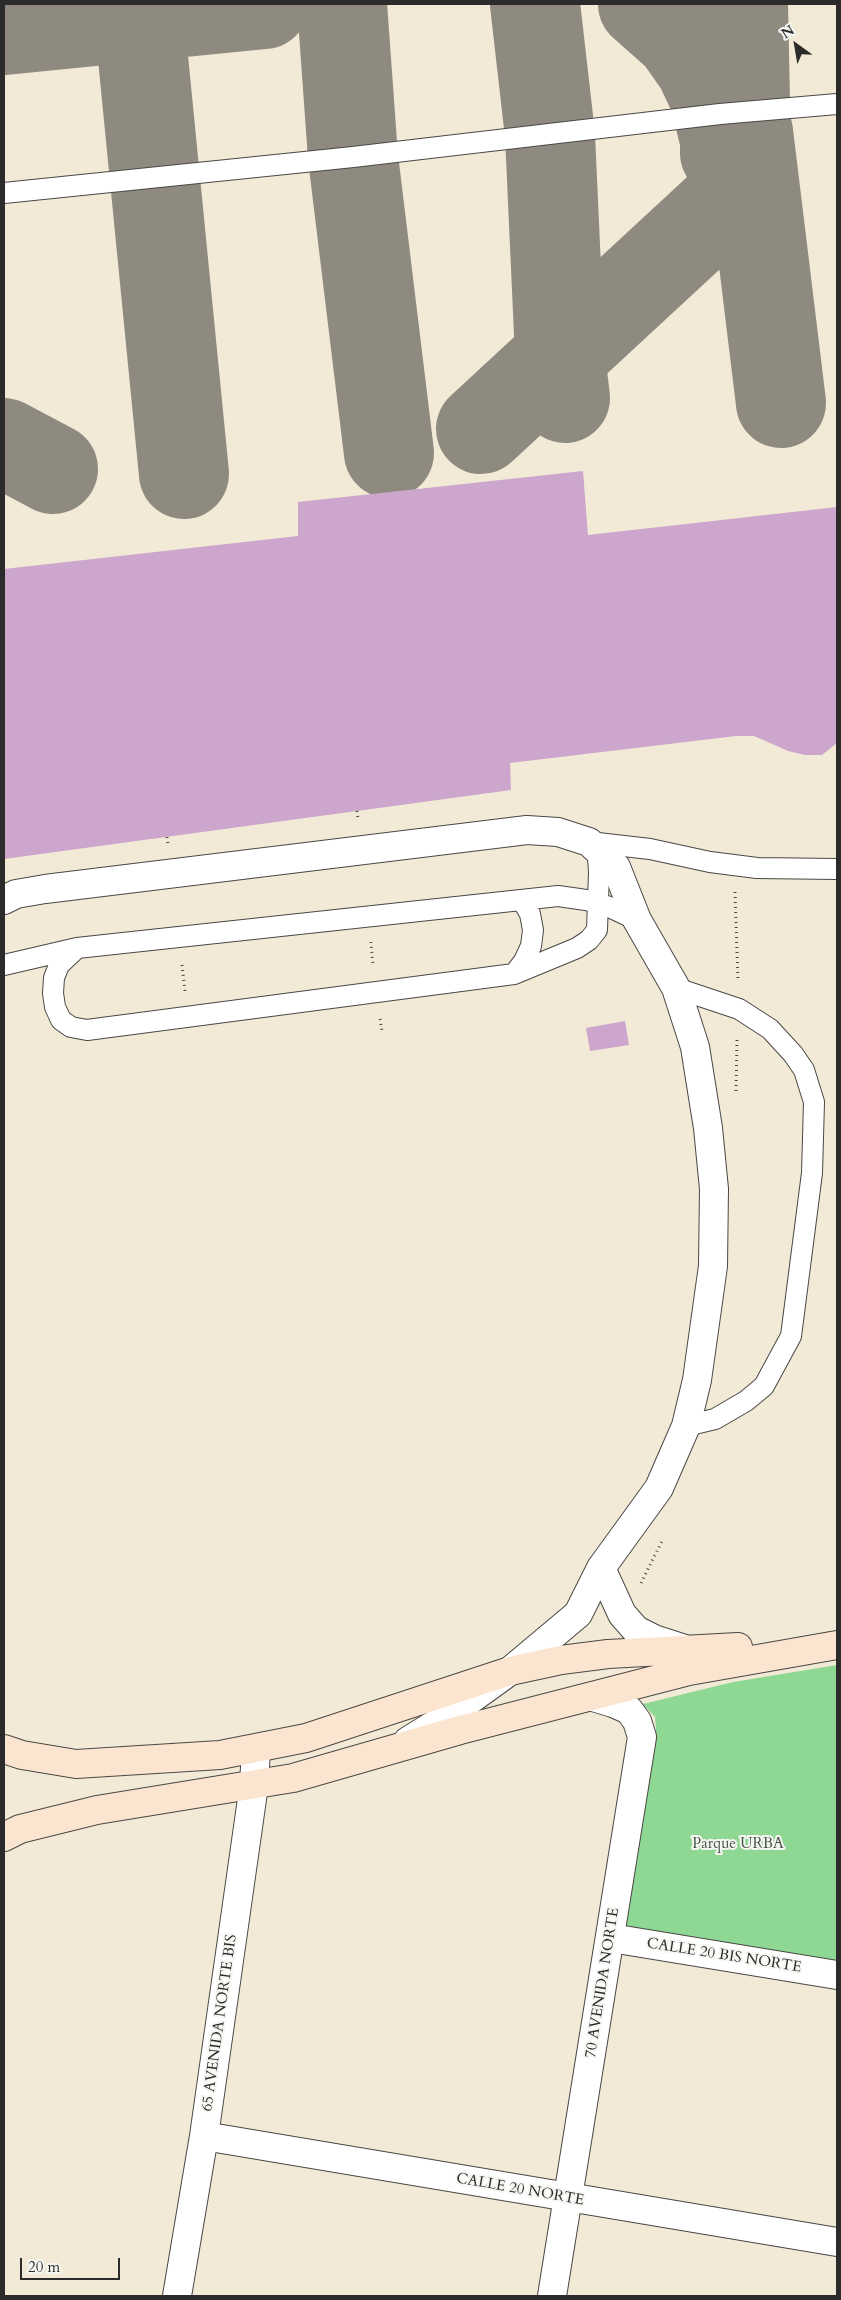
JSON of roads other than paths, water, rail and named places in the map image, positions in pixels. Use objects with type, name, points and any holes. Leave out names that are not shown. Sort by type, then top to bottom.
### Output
[{"type":"main road","points":[[4,1749],[54,1762],[96,1765],[220,1755],[306,1738],[510,1670],[561,1660],[608,1654],[837,1643]]},
{"type":"main road","points":[[4,1837],[20,1829],[97,1810],[293,1778],[401,1746],[689,1671],[837,1643]]},
{"type":"street","points":[[4,900],[16,894],[46,889],[527,830],[558,832],[589,842],[616,867],[637,920],[676,988],[695,1047],[708,1128],[714,1189],[713,1266],[697,1380],[686,1426],[659,1488],[601,1568],[578,1614],[510,1670],[442,1720],[401,1746]]},
{"type":"street","points":[[601,1568],[622,1614],[636,1630],[654,1639],[689,1650]]},
{"type":"street","name":"70 AVENIDA NORTE","points":[[552,2296],[642,1737],[637,1721],[629,1710],[593,1697]]},
{"type":"street","name":"65 AVENIDA NORTE BIS","points":[[177,2296],[204,2136],[254,1785],[256,1749]]},
{"type":"street","name":"CALLE 20 BIS NORTE","points":[[611,1938],[837,1975]]},
{"type":"street","name":"CALLE 20 NORTE","points":[[204,2136],[837,2242]]},
{"type":"lane","points":[[4,192],[353,157],[720,114],[837,104]]},
{"type":"lane","points":[[589,842],[650,849],[710,862],[734,865],[766,868],[837,869]]},
{"type":"lane","points":[[77,948],[59,964],[54,978],[53,993],[55,1007],[62,1020],[71,1027],[87,1030],[514,974],[577,948],[589,940],[597,930],[599,904],[598,857],[589,842]]},
{"type":"lane","points":[[4,965],[77,948],[522,900],[569,897],[599,904],[637,920]]},
{"type":"lane","points":[[514,974],[524,961],[531,946],[533,930],[530,914],[522,900]]},
{"type":"lane","points":[[676,988],[738,1009],[770,1029],[793,1054],[804,1070],[814,1102],[810,1192],[791,1336],[764,1386],[746,1401],[715,1419],[686,1426]]},
{"type":"park label","name":"Parque URBA","points":[[738,1845]]}]
